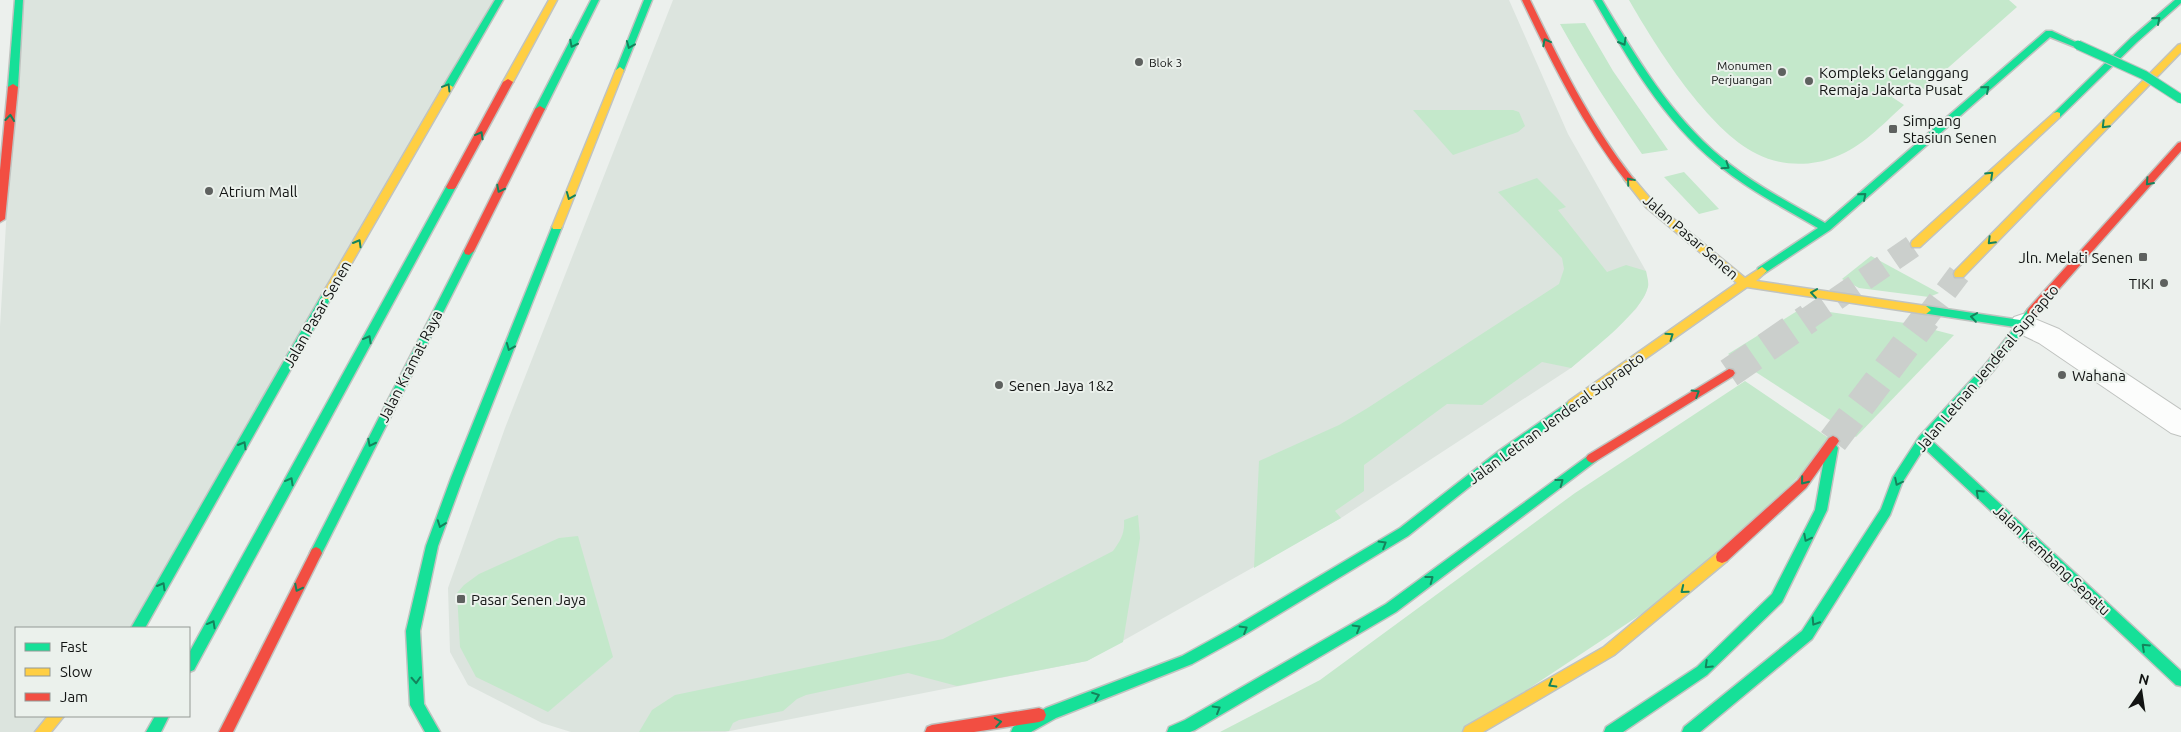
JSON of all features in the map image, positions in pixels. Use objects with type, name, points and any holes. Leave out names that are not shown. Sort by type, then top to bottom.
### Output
[{"type":"main road","points":[[0,219],[17,43],[19,0]]},
{"type":"main road","name":"Jalan Pasar Senen","points":[[139,627],[432,113],[499,0]]},
{"type":"main road","points":[[190,664],[554,0]]},
{"type":"main road","name":"Jalan Kramat Raya","points":[[226,732],[595,0]]},
{"type":"main road","points":[[433,732],[417,705],[413,631],[432,546],[457,478],[648,0]]},
{"type":"main road","name":"Jalan Pasar Senen","points":[[1526,0],[1571,88],[1617,165],[1650,205],[1691,241],[1744,283],[2023,324]]},
{"type":"main road","points":[[1598,0],[1638,69],[1686,129],[1718,161],[1764,192],[1826,228]]},
{"type":"main road","points":[[1916,244],[2101,74],[2134,40],[2180,0]]},
{"type":"main road","name":"Jalan Letnan Jenderal Suprapto","points":[[1018,732],[1050,713],[1187,660],[1236,633],[1404,532],[1504,453],[1744,283],[1826,228],[2050,33],[2144,75],[2181,99]]},
{"type":"main road","points":[[1959,274],[2181,47]]},
{"type":"main road","name":"Jalan Letnan Jenderal Suprapto","points":[[1692,731],[1806,635],[1886,511],[1897,481],[1923,440],[1989,368],[2023,324],[2181,145]]},
{"type":"main road","points":[[1174,732],[1190,725],[1391,608],[1593,457],[1729,373]]},
{"type":"main road","name":"Jalan Kembang Sepatu","points":[[1923,440],[2181,680]]},
{"type":"main road","points":[[1470,732],[1609,651],[1708,570],[1802,484],[1833,442],[1821,510],[1777,598],[1702,671],[1611,732]]},
{"type":"main road","points":[[932,732],[1050,713]]},
{"type":"main road","points":[[42,732],[56,717]]},
{"type":"main road","points":[[153,732],[161,717]]},
{"type":"street","points":[[2023,324],[2049,336],[2181,425]]},
{"type":"shaded area","points":[[19,0],[503,0],[139,627],[15,627],[15,717],[56,717],[42,732],[0,732],[0,327]]},
{"type":"shaded area","name":"Pasar Senen Jaya","points":[[673,0],[1509,0],[1568,134],[1646,271],[1648,285],[1645,295],[1636,309],[1571,368],[1341,518],[1087,661],[725,732],[571,732],[542,723],[468,685],[450,652],[448,588],[505,428]]},
{"type":"green space","name":"Kompleks Gelanggang Remaja Jakarta Pusat","points":[[1629,0],[2009,0],[2017,7],[1924,89],[1910,82],[1892,97],[1904,105],[1863,141],[1835,157],[1806,164],[1795,164],[1775,161],[1757,154],[1720,126],[1702,107],[1668,63]]},
{"type":"green space","points":[[1585,23],[1613,71],[1668,150],[1642,154],[1579,57],[1560,24]]},
{"type":"green space","points":[[1413,110],[1513,110],[1519,112],[1525,126],[1518,132],[1453,155]]},
{"type":"green space","points":[[1684,172],[1719,209],[1699,214],[1664,177]]},
{"type":"green space","points":[[1537,178],[1566,207],[1558,210],[1607,272],[1626,265],[1646,271],[1648,287],[1644,297],[1627,319],[1571,368],[1542,362],[1482,405],[1447,404],[1364,465],[1364,491],[1335,511],[1341,518],[1254,568],[1259,461],[1339,425],[1559,284],[1564,269],[1562,258],[1498,192]]},
{"type":"green space","points":[[1871,256],[1939,293],[1929,297],[1859,288],[1842,279]]},
{"type":"green space","points":[[1802,308],[1912,324],[1954,335],[1856,437],[1728,354]]},
{"type":"green space","points":[[1745,381],[1833,441],[1708,570],[1463,732],[1220,732],[1320,680],[1575,493]]},
{"type":"green space","points":[[1138,515],[1140,538],[1123,642],[1087,661],[957,686],[908,673],[806,695],[797,699],[783,711],[739,720],[733,723],[729,731],[639,732],[652,710],[675,695],[943,639],[1113,551],[1123,533],[1124,520]]},
{"type":"green space","points":[[578,536],[613,657],[548,712],[476,677],[460,647],[457,593],[479,574],[559,538]]},
{"type":"tunnel","points":[[1807,319],[1916,244]]},
{"type":"tunnel","points":[[1925,319],[1959,274]]},
{"type":"tunnel","points":[[1729,373],[1809,318]]},
{"type":"tunnel","points":[[1833,441],[1926,318]]},
{"type":"traffic: fast","points":[[13,87],[19,0]]},
{"type":"traffic: fast","points":[[448,87],[499,0]]},
{"type":"traffic: fast","points":[[540,109],[595,0]]},
{"type":"traffic: fast","points":[[620,70],[648,0]]},
{"type":"traffic: fast","points":[[1598,0],[1651,86],[1700,144],[1719,161],[1745,179],[1826,228]]},
{"type":"traffic: fast","points":[[2057,115],[2134,40],[2180,0]]},
{"type":"traffic: fast","points":[[1762,271],[1826,228],[2049,33],[2078,45]]},
{"type":"traffic: fast","points":[[2078,45],[2144,75],[2181,99]]},
{"type":"traffic: fast","points":[[190,664],[451,187]]},
{"type":"traffic: fast","points":[[433,732],[417,705],[413,631],[432,546],[457,478],[557,227]]},
{"type":"traffic: fast","points":[[316,553],[469,251]]},
{"type":"traffic: fast","points":[[139,627],[327,296]]},
{"type":"traffic: fast","points":[[1926,310],[2023,324]]},
{"type":"traffic: fast","points":[[1689,732],[1807,635],[1886,511],[1897,481],[1923,440],[1989,368],[2032,312]]},
{"type":"traffic: fast","points":[[1018,732],[1051,713],[1187,660],[1236,633],[1404,532],[1504,453],[1573,404]]},
{"type":"traffic: fast","points":[[1923,440],[2181,680]]},
{"type":"traffic: fast","points":[[1611,732],[1702,671],[1777,598],[1821,510],[1832,448]]},
{"type":"traffic: fast","points":[[1174,732],[1190,725],[1391,608],[1592,458]]},
{"type":"traffic: fast","points":[[153,732],[161,717]]},
{"type":"traffic: slow","points":[[508,82],[553,0]]},
{"type":"traffic: slow","points":[[1959,274],[2181,47]]},
{"type":"traffic: slow","points":[[557,227],[620,70]]},
{"type":"traffic: slow","points":[[327,296],[448,87]]},
{"type":"traffic: slow","points":[[1916,244],[2057,115]]},
{"type":"traffic: slow","points":[[1629,179],[1650,205],[1744,283],[1926,310]]},
{"type":"traffic: slow","points":[[1573,404],[1762,271]]},
{"type":"traffic: slow","points":[[1470,732],[1609,651],[1722,557]]},
{"type":"traffic: slow","points":[[42,732],[56,717]]},
{"type":"traffic: jam","points":[[1526,0],[1560,69],[1586,116],[1614,160],[1629,179]]},
{"type":"traffic: jam","points":[[451,187],[508,82]]},
{"type":"traffic: jam","points":[[0,219],[13,87]]},
{"type":"traffic: jam","points":[[469,251],[540,109]]},
{"type":"traffic: jam","points":[[2032,312],[2181,145]]},
{"type":"traffic: jam","points":[[1592,458],[1729,373]]},
{"type":"traffic: jam","points":[[1722,557],[1802,484],[1833,441]]},
{"type":"traffic: jam","points":[[226,732],[316,553]]},
{"type":"traffic: jam","points":[[932,732],[1039,715]]},
{"type":"place","name":"Blok 3","points":[[1139,62]]},
{"type":"place","name":"Monumen Perjuangan","points":[[1782,72]]},
{"type":"place","name":"Kompleks Gelanggang Remaja Jakarta Pusat","points":[[1809,81]]},
{"type":"place","name":"Simpang Stasiun Senen","points":[[1893,129]]},
{"type":"place","name":"Atrium Mall","points":[[209,191]]},
{"type":"place","name":"Jln. Melati Senen","points":[[2143,257]]},
{"type":"place","name":"TIKI","points":[[2164,283]]},
{"type":"place","name":"Wahana","points":[[2062,375]]},
{"type":"place","name":"Senen Jaya 1&2","points":[[999,385]]},
{"type":"place","name":"Pasar Senen Jaya","points":[[461,599]]}]
